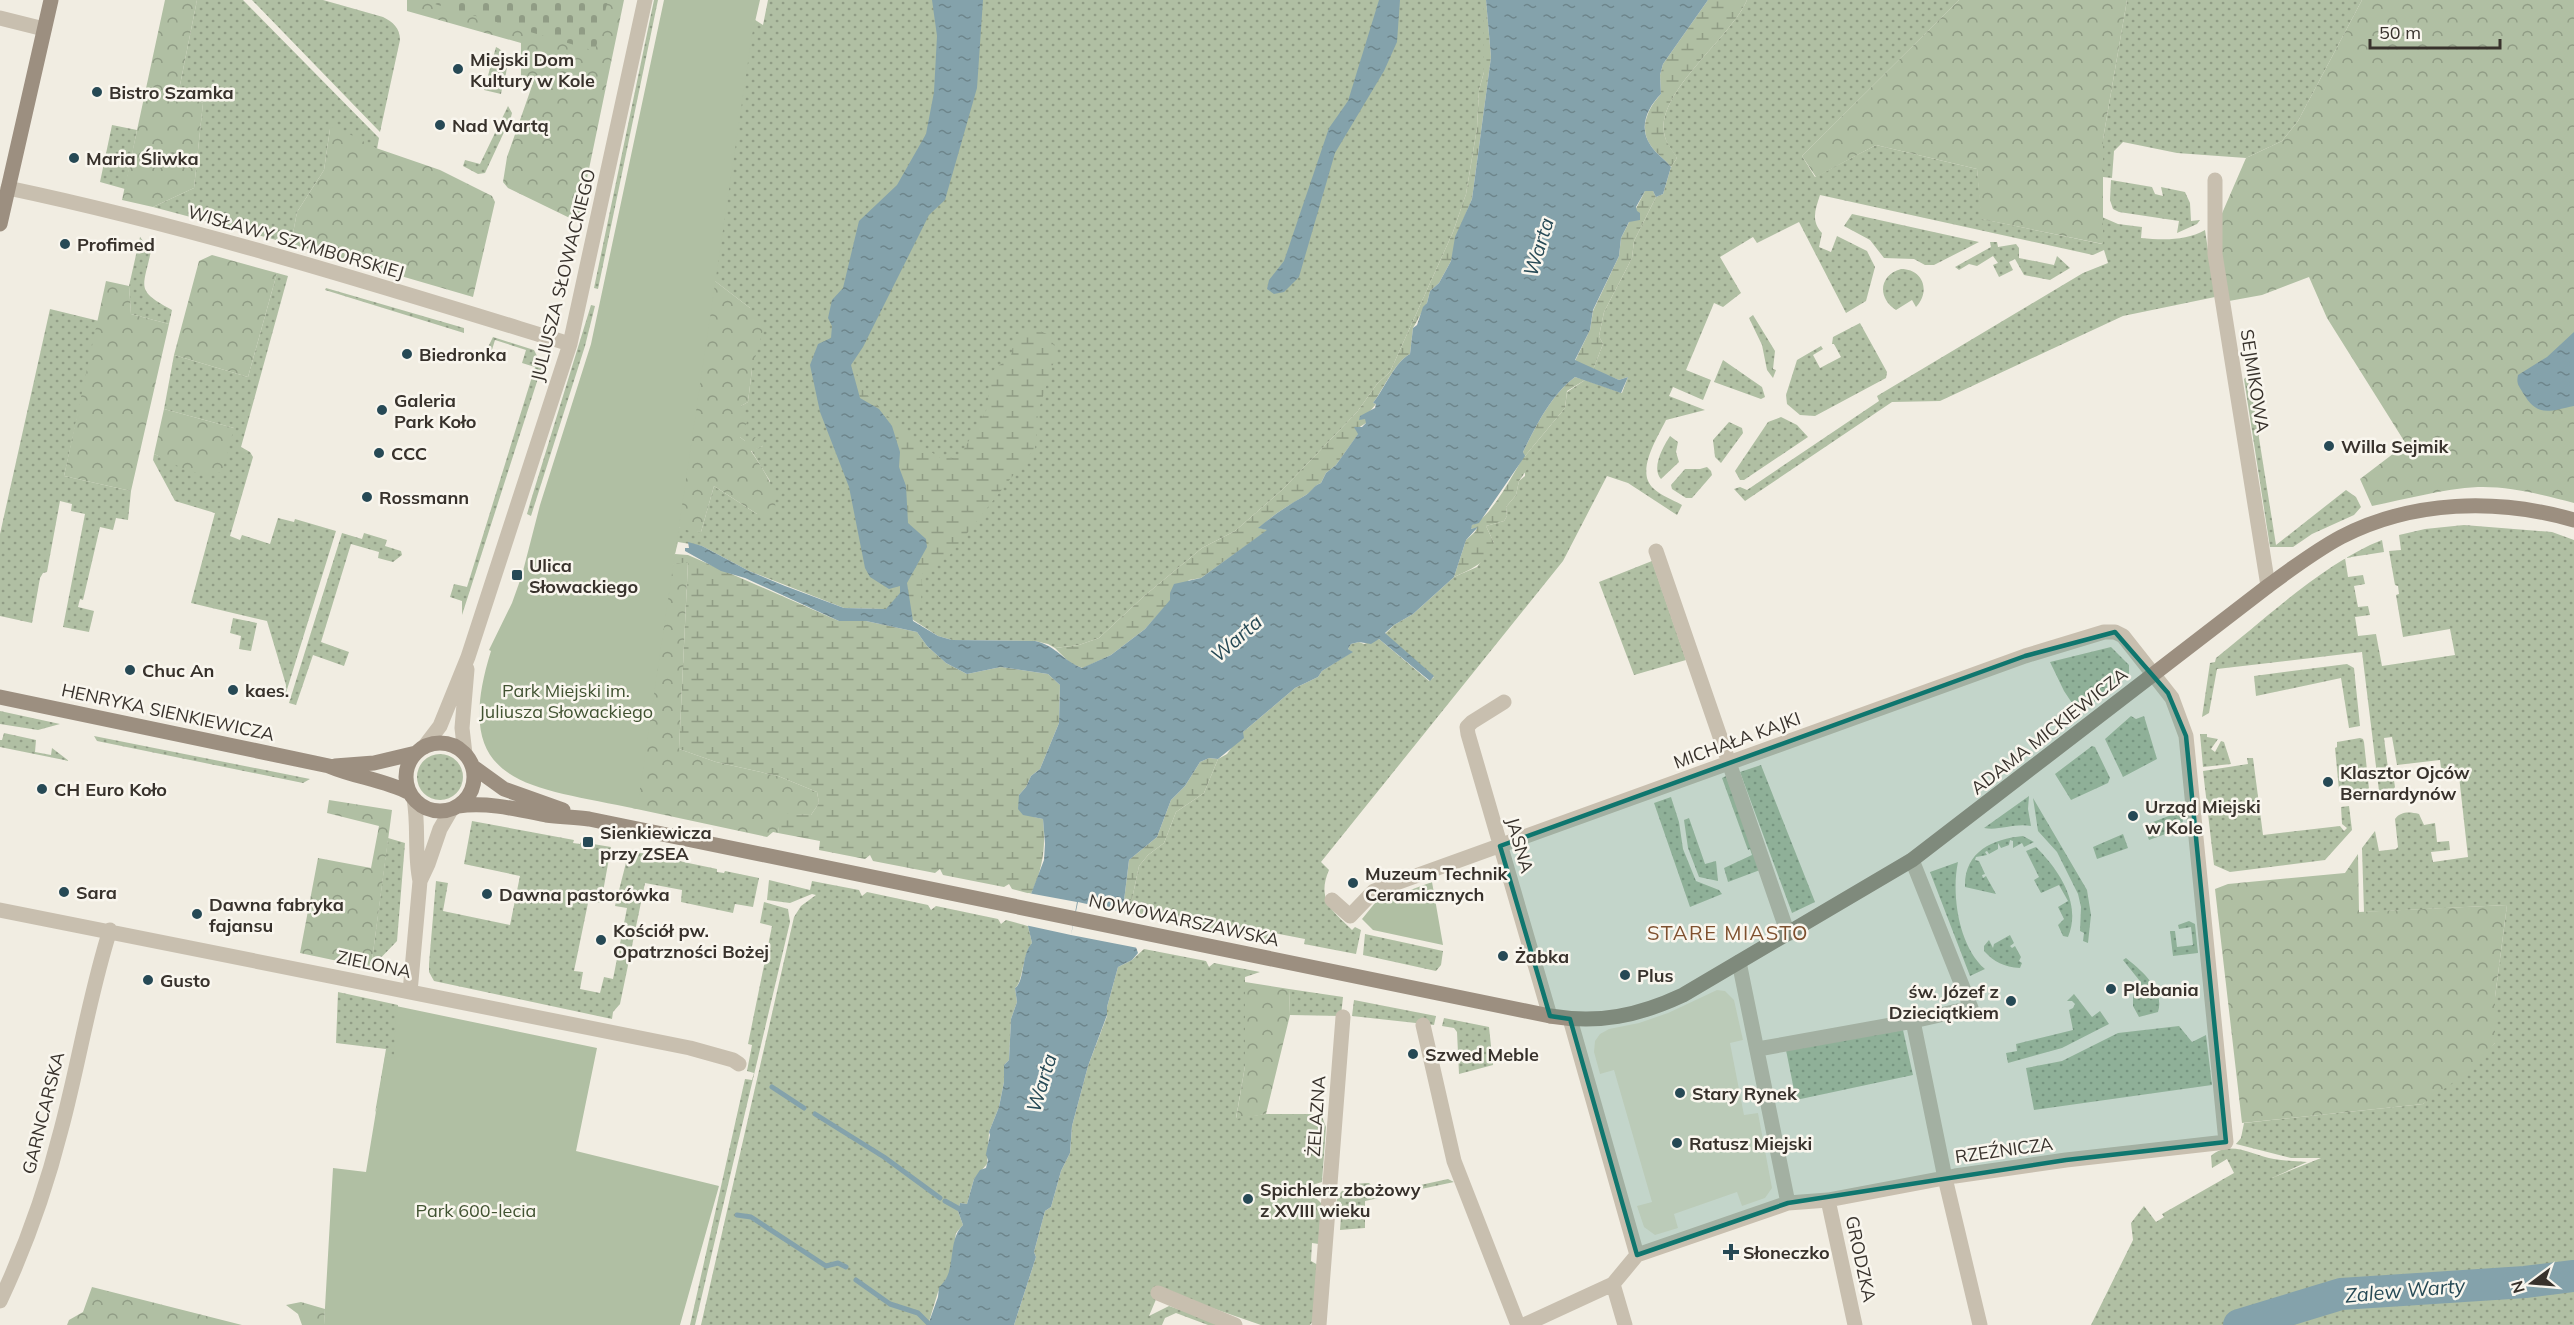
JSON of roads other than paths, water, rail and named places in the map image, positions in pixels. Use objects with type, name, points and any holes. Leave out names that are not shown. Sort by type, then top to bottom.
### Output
[{"type":"street","points":[[0,224],[51,0]]},
{"type":"street","name":"JULIUSZA SŁOWACKIEGO","points":[[420,750],[440,726],[468,657],[570,344],[645,0]]},
{"type":"street","points":[[0,18],[44,29]]},
{"type":"street","name":"SEJMIKOWA","points":[[2215,180],[2215,254],[2268,586]]},
{"type":"street","name":"WISŁAWY SZYMBORSKIEJ","points":[[8,188],[198,233],[274,254],[570,344]]},
{"type":"street","name":"ADAMA MICKIEWICZA","points":[[1550,1016],[1570,1019],[1604,1019],[1646,1010],[1683,995],[1912,860],[2268,586],[2307,557],[2338,538],[2370,524],[2410,512],[2451,507],[2497,506],[2538,511],[2574,520]]},
{"type":"street","points":[[1656,551],[1788,934]]},
{"type":"street","name":"MICHAŁA KAJKI","points":[[1332,900],[1350,916],[1374,891],[2014,660],[2104,632],[2115,632],[2123,636],[2172,698],[2186,736],[2226,1142]]},
{"type":"street","name":"JULIUSZA SŁOWACKIEGO","points":[[468,657],[462,728],[468,760]]},
{"type":"street","name":"HENRYKA SIENKIEWICZA","points":[[0,697],[328,766],[351,776],[395,786],[412,796]]},
{"type":"street","name":"JASNA","points":[[1504,702],[1467,727],[1550,1016]]},
{"type":"street","points":[[410,992],[420,880],[416,862],[418,826],[406,776],[407,768],[420,750],[446,743],[456,747],[468,760],[504,789],[589,819]]},
{"type":"street","name":"HENRYKA SIENKIEWICZA","points":[[328,766],[374,763],[420,750]]},
{"type":"street","points":[[420,880],[440,829],[454,808],[466,799],[472,789],[474,777],[468,760]]},
{"type":"street","points":[[412,796],[427,809],[443,811],[480,804],[589,819]]},
{"type":"street","name":"NOWOWARSZAWSKA","points":[[589,819],[1550,1016]]},
{"type":"street","points":[[1758,1049],[1913,1021],[1971,1008],[1912,860]]},
{"type":"street","name":"ZIELONA","points":[[0,910],[110,930],[690,1048],[733,1060],[739,1064]]},
{"type":"street","name":"GARNCARSKA","points":[[0,1301],[33,1222],[47,1177],[61,1129],[94,982],[110,930]]},
{"type":"street","points":[[1524,1325],[1613,1284],[1638,1255],[1788,1203],[1739,962]]},
{"type":"street","name":"ŻELAZNA","points":[[1319,1325],[1343,1017]]},
{"type":"street","points":[[1570,1019],[1638,1255]]},
{"type":"street","points":[[1913,1021],[1980,1325]]},
{"type":"street","points":[[1423,1025],[1454,1161],[1518,1325]]},
{"type":"street","name":"RZEŹNICZA","points":[[1788,1203],[1828,1200],[1946,1178],[2066,1160],[2226,1142]]},
{"type":"street","name":"GRODZKA","points":[[1828,1200],[1856,1325]]},
{"type":"street","points":[[1613,1284],[1625,1325]]},
{"type":"street","points":[[1158,1293],[1236,1325]]},
{"type":"water","name":"Warta","points":[[932,0],[983,0],[977,88],[945,200],[929,215],[863,347],[851,365],[860,398],[879,409],[892,426],[900,452],[899,467],[906,486],[908,523],[926,539],[927,547],[907,583],[913,621],[938,636],[952,640],[1043,643],[1082,668],[1111,655],[1145,629],[1170,600],[1174,584],[1201,578],[1267,530],[1258,528],[1263,524],[1321,483],[1326,473],[1336,465],[1358,434],[1354,427],[1362,427],[1366,423],[1365,419],[1359,420],[1360,416],[1375,408],[1376,404],[1373,403],[1390,376],[1399,363],[1410,354],[1413,328],[1417,325],[1430,291],[1439,283],[1451,261],[1455,237],[1472,199],[1491,57],[1486,0],[1708,0],[1663,64],[1660,75],[1661,94],[1648,112],[1646,119],[1647,139],[1653,149],[1671,167],[1663,194],[1656,197],[1653,191],[1645,191],[1636,207],[1640,213],[1640,220],[1629,222],[1621,238],[1619,256],[1593,310],[1590,330],[1575,360],[1619,380],[1628,377],[1621,393],[1575,377],[1566,384],[1551,402],[1539,422],[1523,452],[1525,456],[1479,523],[1472,525],[1471,529],[1478,527],[1466,540],[1454,577],[1413,614],[1385,633],[1434,676],[1430,681],[1379,639],[1371,644],[1359,642],[1351,644],[1348,649],[1353,652],[1322,671],[1318,677],[1295,688],[1243,732],[1244,738],[1218,759],[1209,758],[1200,762],[1185,786],[1171,800],[1157,837],[1129,860],[1123,909],[1138,953],[1132,960],[1118,967],[1107,1015],[1088,1066],[1072,1126],[1070,1153],[1061,1171],[1051,1207],[1045,1211],[1034,1252],[1036,1257],[1014,1325],[928,1325],[938,1297],[939,1287],[945,1281],[948,1273],[955,1240],[963,1225],[958,1211],[960,1203],[967,1204],[974,1179],[980,1170],[986,1168],[989,1132],[999,1107],[1004,1082],[1004,1065],[1009,1060],[1011,1019],[1017,1002],[1015,988],[1020,980],[1026,954],[1032,943],[1028,926],[1031,894],[1044,860],[1045,844],[1043,819],[1023,815],[1018,809],[1019,795],[1031,776],[1040,769],[1059,723],[1060,685],[1048,674],[1001,667],[967,674],[946,663],[927,646],[917,632],[866,621],[839,621],[745,578],[721,571],[685,551],[685,548],[689,548],[688,542],[702,546],[749,571],[844,608],[886,609],[900,593],[900,586],[889,589],[870,577],[865,568],[849,487],[820,412],[810,365],[818,344],[831,338],[832,326],[828,318],[832,300],[843,288],[859,221],[897,185],[926,134],[934,92],[937,36]]},
{"type":"water","points":[[1379,0],[1400,0],[1397,42],[1384,71],[1335,153],[1299,277],[1284,292],[1274,294],[1267,289],[1269,280],[1284,261],[1329,128],[1348,101]]},
{"type":"water","points":[[2574,332],[2574,406],[2551,411],[2539,409],[2528,401],[2519,387],[2518,375],[2547,357]]},
{"type":"waterway","points":[[772,1087],[804,1108]]},
{"type":"waterway","points":[[815,1114],[884,1157],[940,1198]]},
{"type":"waterway","points":[[945,1201],[965,1212]]},
{"type":"waterway","points":[[737,1215],[751,1217],[826,1266],[838,1263],[846,1267]]},
{"type":"waterway","name":"Zalew Warty","points":[[2239,1325],[2341,1294],[2525,1282],[2574,1276]]},
{"type":"waterway","points":[[856,1280],[890,1304],[918,1313],[930,1325]]},
{"type":"place","name":"Miejski Dom Kultury w Kole","points":[[458,69]]},
{"type":"place","name":"Bistro Szamka","points":[[97,92]]},
{"type":"place","name":"Nad Wartą","points":[[440,125]]},
{"type":"place","name":"Maria Śliwka","points":[[74,158]]},
{"type":"place","name":"Profimed","points":[[65,244]]},
{"type":"place","name":"Biedronka","points":[[407,354]]},
{"type":"place","name":"Galeria Park Koło","points":[[382,410]]},
{"type":"place","name":"Willa Sejmik","points":[[2329,446]]},
{"type":"place","name":"CCC","points":[[379,453]]},
{"type":"place","name":"Rossmann","points":[[367,497]]},
{"type":"place","name":"Ulica Słowackiego","points":[[517,575]]},
{"type":"place","name":"Chuc An","points":[[130,670]]},
{"type":"place","name":"kaes.","points":[[233,690]]},
{"type":"place","name":"Klasztor Ojców Bernardynów","points":[[2328,782]]},
{"type":"place","name":"CH Euro Koło","points":[[42,789]]},
{"type":"place","name":"Urząd Miejski w Kole","points":[[2133,816]]},
{"type":"place","name":"Sienkiewicza przy ZSEA","points":[[588,842]]},
{"type":"place","name":"Muzeum Technik Ceramicznych","points":[[1353,883]]},
{"type":"place","name":"Sara","points":[[64,892]]},
{"type":"place","name":"Dawna pastorówka","points":[[487,894]]},
{"type":"place","name":"Dawna fabryka fajansu","points":[[197,914]]},
{"type":"place","name":"Kościół pw. Opatrzności Bożej","points":[[601,940]]},
{"type":"place","name":"Żabka","points":[[1503,956]]},
{"type":"place","name":"Plus","points":[[1625,975]]},
{"type":"place","name":"Gusto","points":[[148,980]]},
{"type":"place","name":"Plebania","points":[[2111,989]]},
{"type":"place","name":"św. Józef z Dzieciątkiem","points":[[2011,1001]]},
{"type":"place","name":"Szwed Meble","points":[[1413,1054]]},
{"type":"place","name":"Stary Rynek","points":[[1680,1093]]},
{"type":"place","name":"Ratusz Miejski","points":[[1677,1143]]},
{"type":"place","name":"Spichlerz zbożowy z XVIII wieku","points":[[1248,1199]]},
{"type":"place","name":"Słoneczko","points":[[1731,1252]]},
{"type":"district","name":"STARE MIASTO","points":[[1728,932]]},
{"type":"park label","name":"Park Miejski im. Juliusza Słowackiego","points":[[566,700]]},
{"type":"park label","name":"Park 600-lecia","points":[[476,1210]]}]
